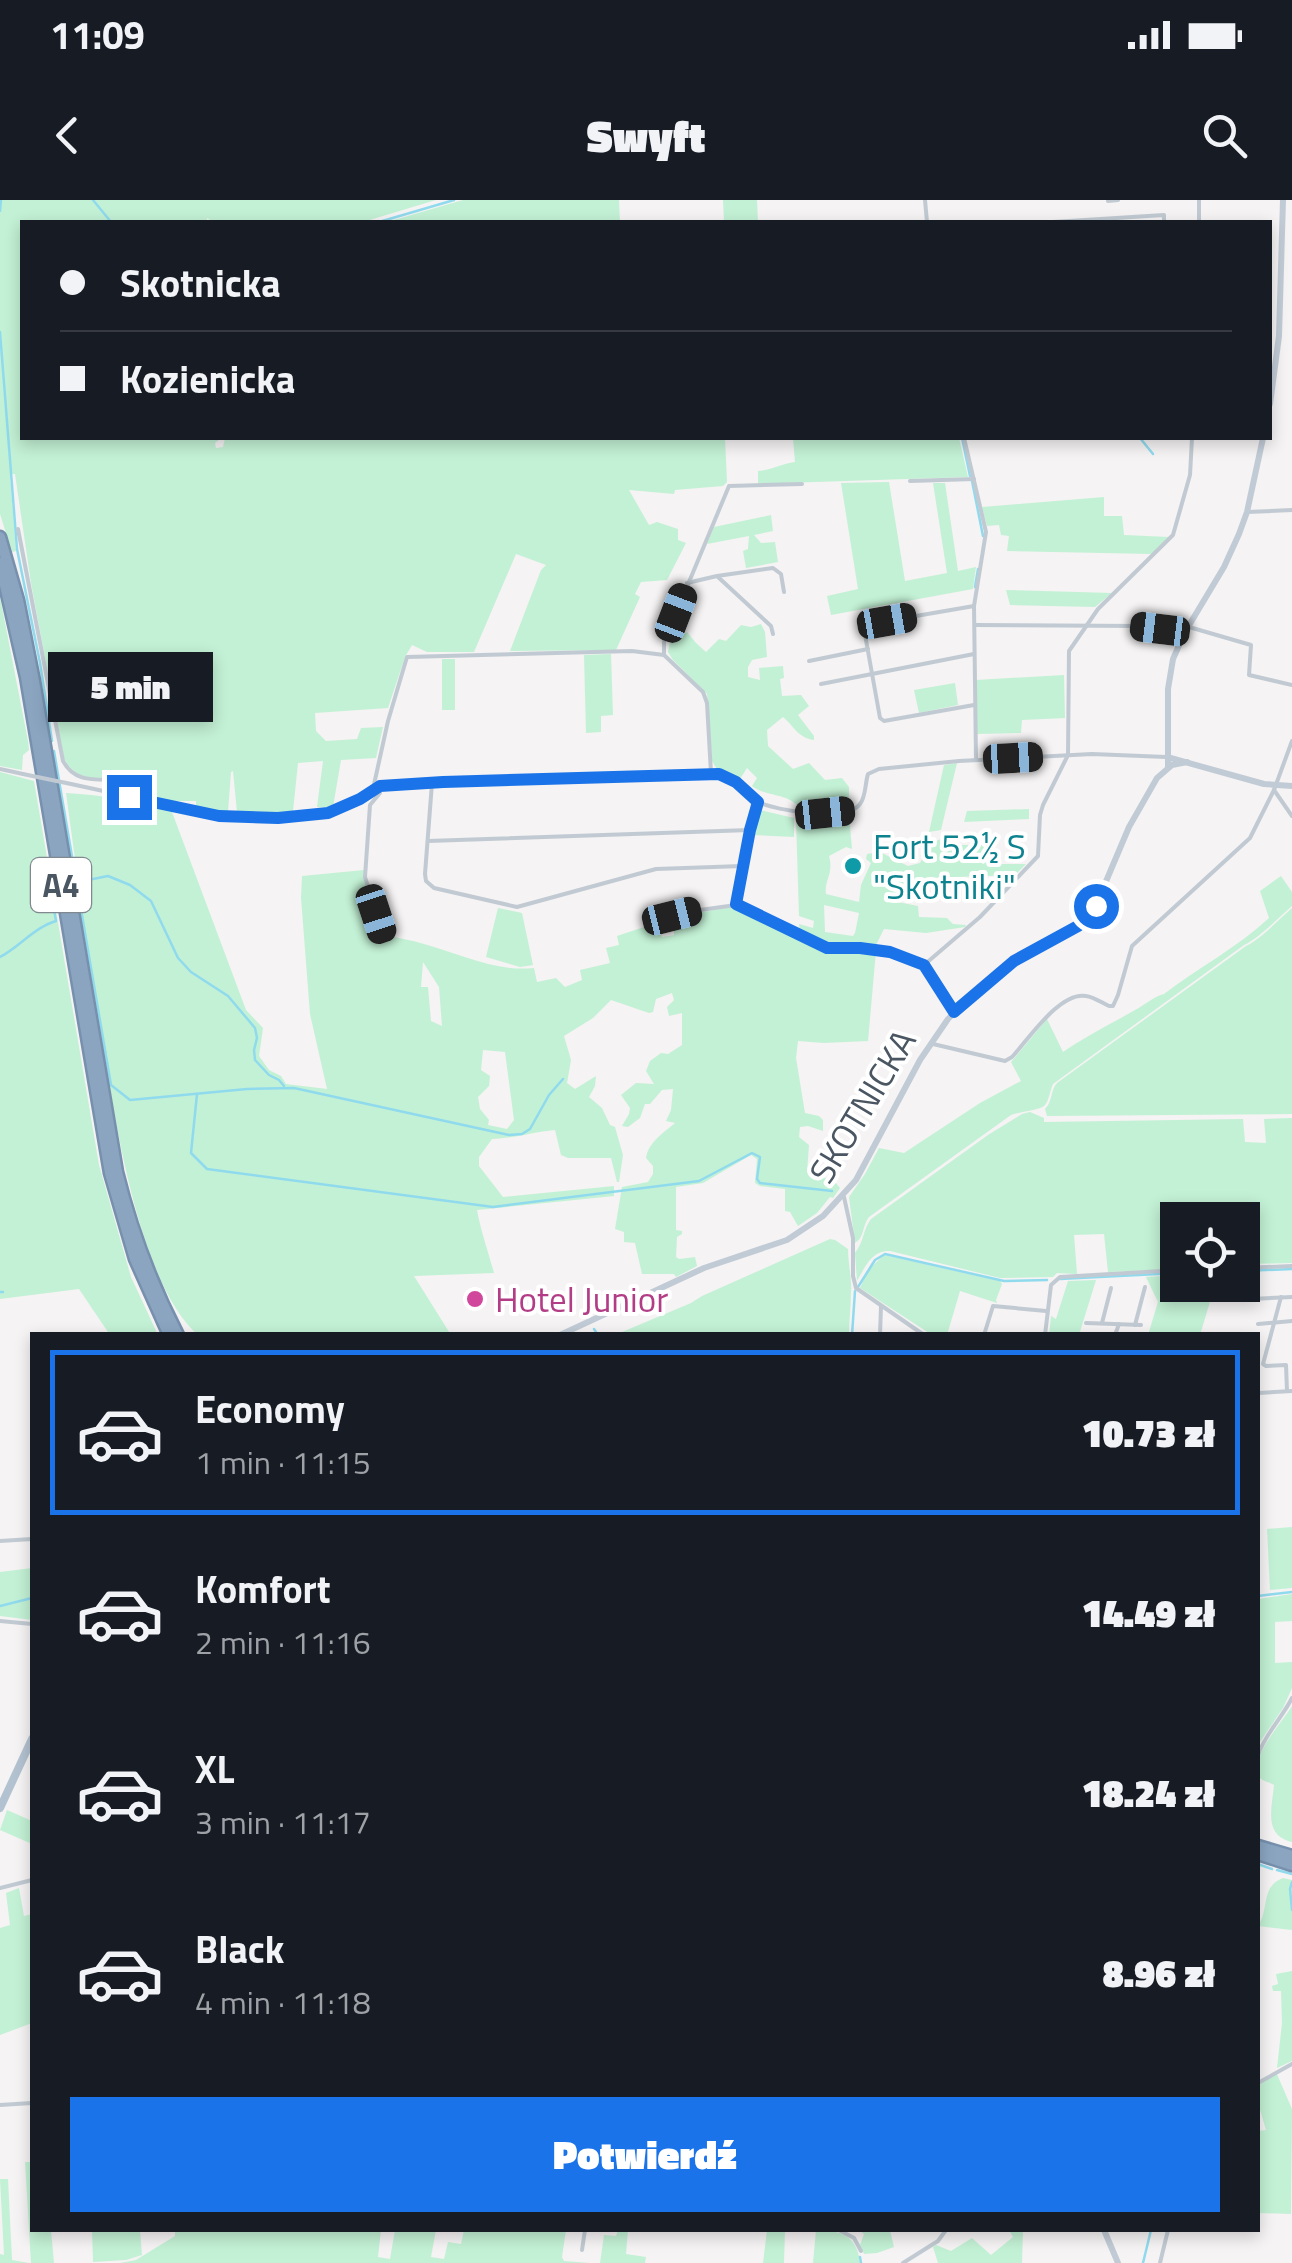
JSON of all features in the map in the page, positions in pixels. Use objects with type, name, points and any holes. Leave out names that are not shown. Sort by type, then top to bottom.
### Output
[{"type":"highway","name":"A4","points":[[0,537],[32,666],[117,1172],[133,1228],[176,1332]]},
{"type":"highway","name":"A4","points":[[0,563],[29,694],[110,1173],[135,1259],[167,1332]]},
{"type":"highway","points":[[164,1308],[184,1332]]},
{"type":"highway","points":[[1260,1847],[1292,1856]]},
{"type":"highway","points":[[1260,1855],[1292,1864]]},
{"type":"main road","points":[[1272,373],[1283,200]]},
{"type":"main road","points":[[1263,440],[1246,512],[1230,556],[1186,629],[1170,672],[1169,762],[1187,762],[1275,788],[1292,786]]},
{"type":"main road","name":"SKOTNICKA","points":[[566,1332],[704,1268],[787,1240],[823,1216],[864,1166],[931,1043],[954,1012],[1014,961],[1085,920],[1140,807],[1169,762]]},
{"type":"main road","points":[[0,1808],[30,1743]]},
{"type":"main road","points":[[1105,2232],[1118,2263]]},
{"type":"street","points":[[1108,200],[1118,200]]},
{"type":"street","points":[[1085,220],[1164,215],[1164,220]]},
{"type":"street","points":[[964,440],[986,532],[973,625],[976,760]]},
{"type":"street","points":[[924,965],[980,918],[1038,856],[1040,815],[1068,756],[1069,651],[1098,608],[1173,535],[1190,475],[1192,440]]},
{"type":"street","points":[[910,481],[974,479]]},
{"type":"street","points":[[664,655],[664,642],[729,486],[802,484]]},
{"type":"street","points":[[1246,512],[1292,510]]},
{"type":"street","points":[[18,529],[63,761],[69,772],[89,780],[124,780],[130,785],[129,797]]},
{"type":"street","points":[[687,583],[773,568],[781,574],[784,592]]},
{"type":"street","points":[[717,576],[770,626],[773,634]]},
{"type":"street","points":[[887,621],[974,606]]},
{"type":"street","points":[[973,625],[1190,629],[1251,645],[1249,676],[1292,685]]},
{"type":"street","points":[[864,629],[880,718],[884,721],[974,704]]},
{"type":"street","points":[[809,660],[868,650]]},
{"type":"street","points":[[373,789],[408,657],[632,651],[664,655],[703,692],[711,773]]},
{"type":"street","points":[[821,684],[974,654]]},
{"type":"street","points":[[931,1043],[1007,1060],[1040,1024],[1073,998],[1087,996],[1112,1006],[1132,946],[1246,843],[1275,788],[1292,740]]},
{"type":"street","points":[[0,769],[219,816],[278,818],[328,813],[380,786],[711,773],[732,779],[758,802],[811,814],[854,810],[862,802],[868,774],[874,770],[1092,754],[1169,762]]},
{"type":"street","points":[[432,782],[425,874],[434,888],[517,907],[639,873],[667,868],[742,866]]},
{"type":"street","points":[[380,786],[380,793],[370,805],[365,879],[383,935]]},
{"type":"street","points":[[1275,788],[1292,816]]},
{"type":"street","points":[[736,904],[758,802]]},
{"type":"street","points":[[428,841],[750,830]]},
{"type":"street","points":[[662,919],[736,904],[827,948],[890,952],[924,965],[954,1012]]},
{"type":"street","points":[[843,1196],[850,1224],[856,1288],[920,1332]]},
{"type":"street","points":[[1260,1267],[1292,1266]]},
{"type":"street","points":[[1044,1332],[1056,1279],[1160,1271]]},
{"type":"street","points":[[1086,1322],[1138,1325],[1145,1287]]},
{"type":"street","points":[[1102,1323],[1111,1288]]},
{"type":"street","points":[[1260,1393],[1290,1391],[1289,1364],[1263,1364],[1280,1297]]},
{"type":"street","points":[[1260,1298],[1292,1297]]},
{"type":"street","points":[[880,1332],[881,1306]]},
{"type":"street","points":[[985,1332],[994,1306],[1046,1311]]},
{"type":"street","points":[[1258,1324],[1292,1321]]},
{"type":"street","points":[[1116,1332],[1119,1324]]},
{"type":"street","points":[[0,1541],[30,1538]]},
{"type":"street","points":[[0,1621],[30,1624]]},
{"type":"street","points":[[1260,1750],[1292,1698]]},
{"type":"street","points":[[0,1888],[30,1880]]},
{"type":"street","points":[[1260,2082],[1292,2064]]},
{"type":"street","points":[[0,2104],[30,2103]]},
{"type":"street","points":[[582,2250],[585,2232]]},
{"type":"street","points":[[843,2232],[854,2238],[862,2251]]},
{"type":"street","points":[[903,2263],[944,2232]]},
{"type":"street","points":[[1160,2263],[1168,2232]]},
{"type":"green space","points":[[0,200],[436,200],[370,220],[20,220],[20,440],[219,440],[216,448],[223,447],[225,440],[725,440],[727,482],[723,486],[675,490],[674,494],[629,490],[649,525],[657,522],[678,529],[678,540],[686,543],[667,580],[641,582],[635,594],[640,597],[616,650],[510,651],[546,565],[516,554],[474,652],[427,652],[412,645],[388,708],[315,713],[316,731],[326,741],[357,739],[361,728],[383,727],[376,758],[341,760],[333,807],[317,807],[323,761],[298,763],[293,811],[240,815],[233,771],[228,812],[224,813],[196,808],[196,801],[169,801],[135,792],[136,783],[130,776],[96,778],[81,775],[68,766],[31,583],[15,474],[10,474],[16,551],[12,552],[0,514]]},
{"type":"green space","points":[[463,200],[619,200],[620,220],[394,220]]},
{"type":"green space","points":[[723,200],[757,200],[758,220],[724,220]]},
{"type":"green space","points":[[793,440],[959,440],[968,477],[758,484],[758,471],[795,462]]},
{"type":"green space","points":[[889,482],[905,581],[947,573],[933,483],[945,483],[958,571],[976,567],[973,589],[831,615],[827,596],[858,589],[841,483]]},
{"type":"green space","points":[[1104,497],[1104,516],[1122,516],[1124,535],[1169,537],[1152,554],[1007,551],[1009,536],[1001,535],[999,525],[987,526],[982,507]]},
{"type":"green space","points":[[771,515],[773,531],[754,535],[761,543],[775,542],[778,562],[746,568],[743,551],[748,549],[749,536],[707,544],[714,527]]},
{"type":"green space","points":[[1006,590],[1112,593],[1095,607],[1010,605]]},
{"type":"green space","points":[[0,597],[28,741],[22,770],[0,766]]},
{"type":"green space","points":[[761,624],[767,657],[752,660],[748,677],[760,680],[759,668],[783,666],[782,696],[801,695],[809,706],[798,715],[814,736],[814,740],[804,737],[783,717],[767,730],[768,746],[793,769],[809,763],[825,780],[842,778],[849,787],[849,809],[801,810],[791,800],[752,786],[757,778],[747,768],[740,779],[717,769],[712,761],[707,694],[668,652],[673,628],[682,636],[687,632],[706,652],[719,639],[726,641],[741,625]]},
{"type":"green space","points":[[611,654],[613,715],[601,716],[601,732],[586,733],[584,655]]},
{"type":"green space","points":[[442,659],[455,659],[455,710],[442,710]]},
{"type":"green space","points":[[1064,675],[1065,718],[1022,720],[1021,733],[977,734],[976,680]]},
{"type":"green space","points":[[955,683],[958,705],[919,713],[914,690]]},
{"type":"green space","points":[[957,763],[941,830],[929,832],[944,765]]},
{"type":"green space","points":[[0,772],[34,781],[99,1165],[131,1277],[157,1332],[108,1332],[79,1289],[0,1299]]},
{"type":"green space","points":[[66,793],[119,799],[172,812],[246,1010],[263,1028],[259,1056],[286,1084],[327,1089],[310,1014],[302,876],[364,870],[385,935],[492,965],[534,968],[537,982],[556,978],[565,987],[582,980],[580,970],[610,963],[606,948],[619,945],[617,936],[656,923],[662,937],[674,935],[674,917],[737,906],[827,950],[876,951],[868,1041],[798,1041],[796,1058],[805,1113],[823,1120],[823,1131],[800,1127],[799,1137],[809,1145],[807,1172],[834,1181],[840,1188],[817,1213],[798,1226],[790,1212],[785,1211],[785,1189],[755,1183],[757,1159],[751,1155],[703,1183],[676,1187],[676,1230],[682,1234],[677,1237],[676,1257],[695,1257],[697,1266],[676,1277],[642,1274],[635,1243],[624,1242],[624,1232],[615,1229],[622,1187],[648,1182],[653,1174],[647,1153],[675,1123],[666,1121],[673,1089],[662,1090],[650,1104],[645,1104],[640,1118],[628,1127],[622,1126],[630,1108],[621,1095],[636,1083],[654,1084],[646,1071],[650,1061],[661,1053],[668,1054],[682,1045],[682,1013],[669,1016],[667,1007],[674,1000],[672,993],[656,999],[653,1012],[649,1013],[611,1000],[593,1018],[564,1036],[571,1060],[567,1083],[575,1089],[596,1076],[589,1097],[615,1127],[623,1155],[619,1182],[611,1158],[561,1155],[555,1130],[492,1139],[479,1157],[479,1166],[503,1197],[614,1186],[614,1196],[477,1210],[494,1273],[414,1276],[449,1332],[195,1332],[177,1310],[159,1276],[131,1191],[73,868],[76,866]],"holes":[[[423,962],[439,987],[442,1026],[431,1021],[428,987],[421,987]],[[483,1050],[505,1052],[514,1120],[507,1129],[488,1125],[478,1097],[489,1086],[490,1076],[481,1070]]]},
{"type":"green space","points":[[1029,809],[1029,819],[964,822],[967,811]]},
{"type":"green space","points":[[760,810],[794,818],[794,837],[752,835]]},
{"type":"green space","points":[[849,814],[852,849],[846,847],[829,856],[826,894],[859,902],[861,885],[871,863],[867,854],[880,852],[908,866],[920,863],[931,843],[953,834],[952,845],[989,845],[990,864],[1026,864],[1015,875],[927,878],[926,888],[901,888],[898,902],[918,906],[919,917],[947,918],[965,927],[926,933],[884,929],[875,947],[823,945],[800,935],[799,924],[813,928],[814,921],[799,916],[796,819]],"holes":[[[824,905],[859,913],[853,936],[825,932]]]},
{"type":"green space","points":[[1281,876],[1292,892],[1292,906],[1256,938],[1053,1084],[1044,1106],[1011,1115],[869,1217],[855,1243],[849,1197],[879,1148],[904,1153],[1021,1081],[1011,1062],[1047,1019],[1063,1052],[1164,994],[1269,918],[1260,891]]},
{"type":"green space","points":[[498,908],[522,913],[533,965],[520,967],[486,957]]},
{"type":"green space","points":[[1292,908],[1292,1114],[1047,1116],[1045,1109],[1057,1083],[1258,939]]},
{"type":"green space","points":[[1030,1112],[1044,1118],[1044,1122],[1243,1119],[1245,1142],[1266,1143],[1264,1119],[1292,1118],[1292,1263],[1260,1264],[1260,1202],[1160,1202],[1160,1270],[1108,1272],[1104,1234],[1074,1235],[1077,1274],[1000,1278],[884,1251],[874,1256],[857,1281],[855,1253],[871,1219]]},
{"type":"green space","points":[[830,1239],[848,1249],[849,1332],[622,1332]]},
{"type":"green space","points":[[884,1255],[1002,1284],[997,1303],[960,1291],[948,1332],[927,1332],[860,1288],[869,1269]]},
{"type":"green space","points":[[1160,1276],[1160,1302],[1210,1302],[1201,1332],[1149,1332],[1158,1302],[1146,1277]]},
{"type":"green space","points":[[1096,1280],[1080,1332],[1049,1332],[1051,1316],[1056,1319],[1068,1281]]},
{"type":"green space","points":[[1292,1527],[1292,1588],[1270,1590],[1267,1529]]},
{"type":"green space","points":[[30,1568],[30,1620],[0,1616],[0,1572]]},
{"type":"green space","points":[[1292,1594],[1292,1621],[1275,1622],[1275,1663],[1292,1662],[1292,1688],[1260,1742],[1260,1599]]},
{"type":"green space","points":[[1292,1706],[1292,1842],[1273,1827],[1274,1785],[1260,1776],[1260,1755]]},
{"type":"green space","points":[[7,1810],[30,1820],[30,1843],[0,1830]]},
{"type":"green space","points":[[1283,1878],[1292,1880],[1292,1930],[1260,1926],[1268,1892]]},
{"type":"green space","points":[[19,1888],[24,1916],[30,1914],[30,2024],[0,2035],[0,1928],[10,1925],[6,1893]]},
{"type":"green space","points":[[1292,1971],[1292,2061],[1277,2068],[1281,1991],[1273,1991],[1272,1986],[1278,1984],[1276,1974]]},
{"type":"green space","points":[[1276,2072],[1292,2109],[1291,2214],[1260,2213],[1260,2131],[1266,2130],[1260,2110],[1260,2084]]},
{"type":"green space","points":[[25,2162],[30,2162],[30,2232],[51,2232],[54,2263],[31,2263]]},
{"type":"green space","points":[[0,2179],[8,2179],[12,2260],[29,2263],[0,2263],[0,2254],[4,2255]]},
{"type":"green space","points":[[92,2232],[140,2232],[142,2255],[93,2262]]},
{"type":"green space","points":[[175,2232],[381,2232],[378,2257],[390,2259],[395,2232],[436,2232],[431,2257],[444,2259],[448,2242],[461,2244],[464,2232],[566,2232],[564,2261],[590,2263],[120,2263],[136,2260],[175,2236]]},
{"type":"green space","points":[[617,2232],[628,2232],[626,2254],[646,2257],[645,2263],[600,2263],[604,2235],[616,2236]]},
{"type":"green space","points":[[767,2232],[785,2232],[784,2263],[763,2263]]},
{"type":"green space","points":[[816,2232],[836,2232],[847,2236],[856,2246],[860,2263],[813,2263]]},
{"type":"green space","points":[[862,2232],[890,2232],[894,2247],[864,2254],[860,2245]]},
{"type":"green space","points":[[1010,2232],[1023,2232],[1022,2263],[938,2263],[933,2247],[951,2251],[972,2238],[991,2255],[1013,2237]]},
{"type":"waterway","points":[[0,211],[1,200]]},
{"type":"waterway","points":[[93,200],[109,220]]},
{"type":"waterway","points":[[386,220],[454,200]]},
{"type":"waterway","points":[[0,332],[17,549],[52,741]]},
{"type":"waterway","points":[[962,440],[970,476]]},
{"type":"waterway","points":[[1142,440],[1153,454]]},
{"type":"waterway","points":[[972,481],[983,536]]},
{"type":"waterway","points":[[975,587],[978,569]]},
{"type":"waterway","points":[[54,751],[111,1085],[130,1100],[294,1088],[509,1135],[530,1129],[563,1079]]},
{"type":"waterway","points":[[78,882],[108,876],[130,885],[151,901],[178,958],[191,972],[228,996],[255,1028],[255,1060],[284,1086]]},
{"type":"waterway","points":[[0,957],[56,921],[50,887],[57,886]]},
{"type":"waterway","points":[[197,1094],[191,1153],[207,1169],[493,1207],[699,1181],[752,1153],[760,1157],[760,1183],[832,1191]]},
{"type":"waterway","points":[[858,1287],[875,1260],[885,1254],[1004,1281],[1047,1280]]},
{"type":"waterway","points":[[1260,1270],[1292,1269]]},
{"type":"waterway","points":[[1060,1279],[1160,1274]]},
{"type":"waterway","points":[[852,1332],[855,1291]]},
{"type":"waterway","points":[[1260,1596],[1292,1592]]},
{"type":"waterway","points":[[0,1606],[30,1598]]},
{"type":"waterway","points":[[1260,1865],[1272,1869]]},
{"type":"waterway","points":[[1277,1870],[1292,1874]]},
{"type":"waterway","points":[[1292,1882],[1292,1910]]},
{"type":"waterway","points":[[1143,2263],[1151,2232]]},
{"type":"waterway","points":[[860,2257],[861,2263]]},
{"type":"place","name":"Fort 52½ S \"Skotniki\"","points":[[853,866]]},
{"type":"place","name":"Hotel Junior","points":[[475,1299]]},
{"type":"route","points":[[129,797],[219,816],[278,818],[328,813],[380,786],[696,773],[727,776],[758,802],[736,904],[814,944],[890,952],[924,965],[954,1012],[1014,961],[1078,926],[1096,906]]}]
